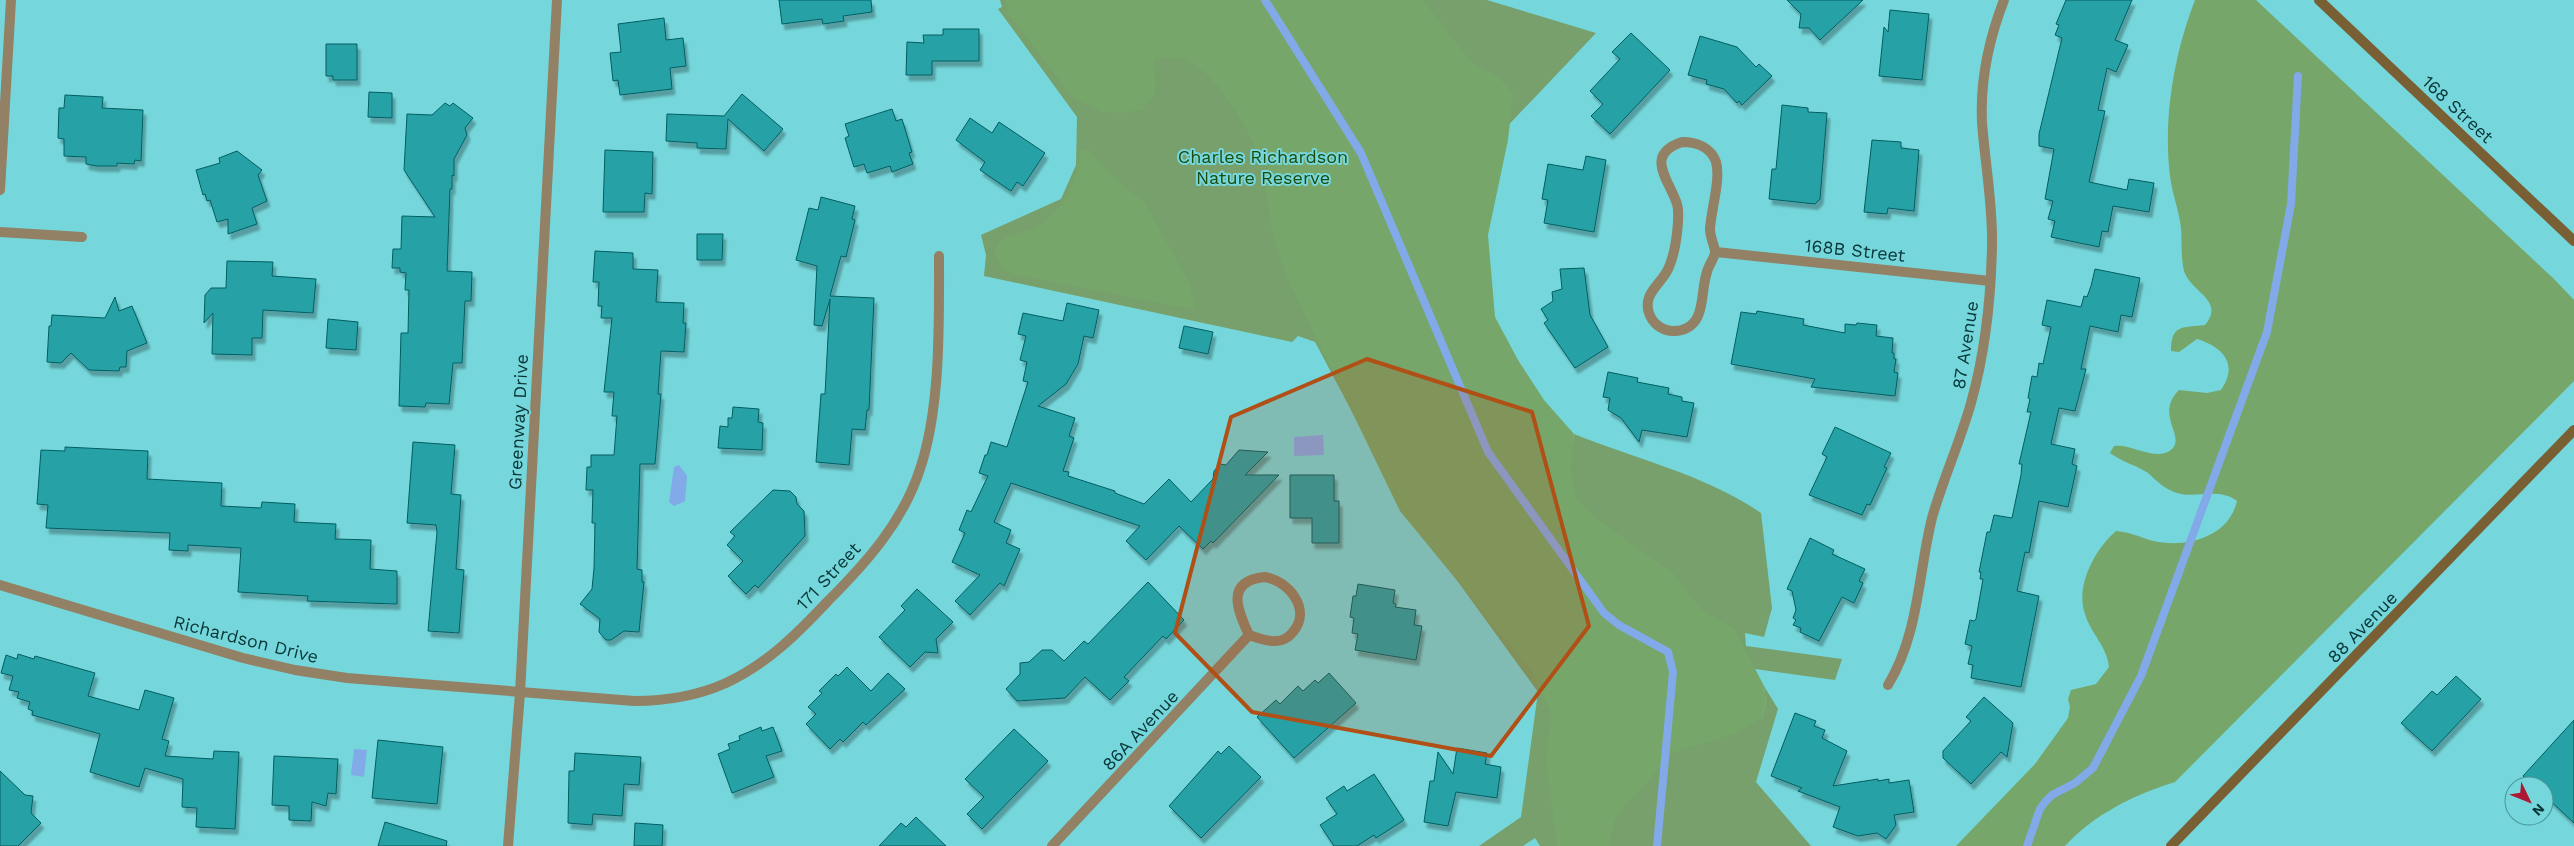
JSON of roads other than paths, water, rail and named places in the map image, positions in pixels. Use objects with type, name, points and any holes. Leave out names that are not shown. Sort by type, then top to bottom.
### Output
[{"type":"main road","name":"168 Street","points":[[2319,0],[2574,241]]},
{"type":"main road","name":"88 Avenue","points":[[2171,846],[2574,430]]},
{"type":"street","points":[[0,190],[11,0]]},
{"type":"street","name":"Greenway Drive","points":[[508,846],[520,693],[557,0]]},
{"type":"street","name":"87 Avenue","points":[[1888,685],[1906,650],[1932,518],[1975,388],[1985,333],[1990,281],[1992,210],[1982,122],[1982,95],[1989,47],[2004,0]]},
{"type":"street","points":[[1689,142],[1700,144],[1711,152],[1716,162],[1710,233],[1716,252],[1706,274],[1702,304],[1694,323],[1674,332],[1658,326],[1650,316],[1648,303],[1651,291],[1667,273],[1673,254],[1678,208],[1663,177],[1662,164],[1665,154],[1676,144],[1689,142]]},
{"type":"street","points":[[0,232],[82,237]]},
{"type":"street","name":"168B Street","points":[[1716,252],[1990,281]]},
{"type":"street","name":"171 Street","points":[[520,693],[648,701],[704,691],[738,677],[776,653],[838,591],[882,541],[899,516],[920,470],[929,434],[935,387],[939,256]]},
{"type":"street","points":[[1270,578],[1295,597],[1300,606],[1299,622],[1290,635],[1278,641],[1249,635],[1237,609],[1237,597],[1251,579],[1270,578]]},
{"type":"street","name":"Richardson Drive","points":[[0,585],[278,666],[332,676],[520,693]]},
{"type":"street","name":"86A Avenue","points":[[1052,846],[1249,635]]},
{"type":"water","points":[[1323,435],[1324,455],[1294,456],[1294,437]]},
{"type":"water","points":[[679,465],[687,476],[685,501],[674,506],[669,502],[674,467]]},
{"type":"water","points":[[354,749],[367,750],[364,777],[351,775]]},
{"type":"waterway","points":[[1265,0],[1361,153],[1488,452],[1604,613],[1619,625],[1668,652],[1673,672],[1657,846]]},
{"type":"waterway","points":[[2027,846],[2040,809],[2045,802],[2052,795],[2075,783],[2093,768],[2141,676],[2267,332],[2291,204],[2298,76]]},
{"type":"park label","name":"Charles Richardson Nature Reserve","points":[[1263,166]]}]
